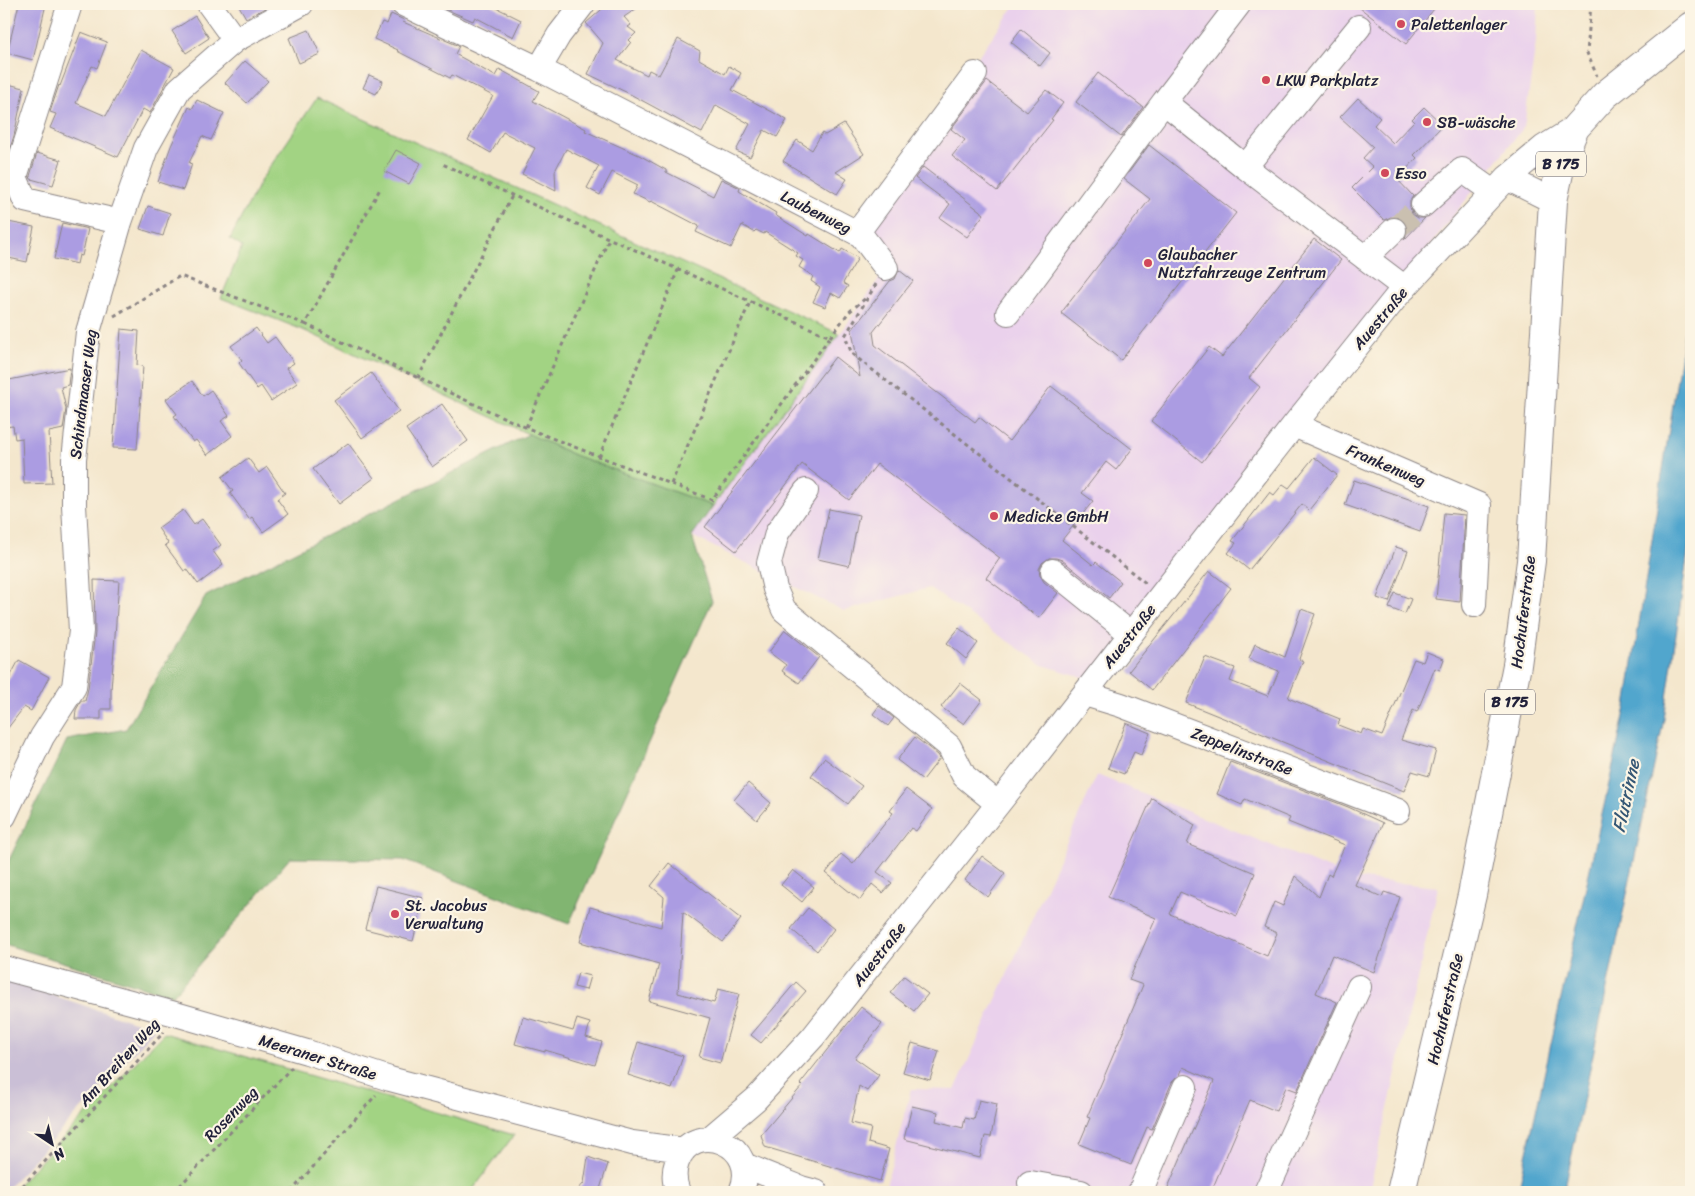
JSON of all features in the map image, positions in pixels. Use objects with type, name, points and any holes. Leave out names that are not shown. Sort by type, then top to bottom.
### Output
[{"type":"main road","name":"B 175","points":[[1614,88],[1691,26]]},
{"type":"main road","name":"Hochuferstraße","points":[[1400,1192],[1472,895],[1517,665],[1531,561],[1554,202],[1562,159],[1575,128],[1614,88]]},
{"type":"street","points":[[70,4],[15,177],[25,200],[120,222]]},
{"type":"street","points":[[209,4],[236,40]]},
{"type":"street","name":"Schindmaaser Weg","points":[[4,816],[42,737],[74,687],[81,631],[74,505],[74,459],[88,332],[120,222],[146,148],[179,88],[236,40],[301,4]]},
{"type":"street","name":"Laubenweg","points":[[403,4],[539,69],[861,235],[886,268]]},
{"type":"street","points":[[539,69],[559,35],[583,4]]},
{"type":"street","points":[[1008,313],[1239,4]]},
{"type":"street","points":[[1246,166],[1359,27]]},
{"type":"street","points":[[857,233],[975,74]]},
{"type":"street","points":[[1164,102],[1405,288]]},
{"type":"street","name":"Auestraße","points":[[684,1150],[695,1142],[709,1139],[756,1099],[813,1037],[1085,694],[1294,425],[1405,288],[1500,185],[1544,147],[1575,128]]},
{"type":"street","points":[[1422,205],[1462,170],[1500,185],[1554,202]]},
{"type":"street","points":[[1366,258],[1394,230]]},
{"type":"street","name":"Frankenweg","points":[[1294,425],[1479,505],[1474,605]]},
{"type":"street","points":[[806,491],[778,533],[769,563],[775,589],[784,610],[949,746],[964,776],[998,804]]},
{"type":"street","points":[[1053,571],[1131,634]]},
{"type":"street","name":"Zeppelinstraße","points":[[1085,694],[1121,705],[1398,812]]},
{"type":"street","name":"Meeraner Straße","points":[[4,968],[179,1015],[307,1052],[390,1079],[632,1143],[684,1150]]},
{"type":"street","points":[[1266,1192],[1359,987]]},
{"type":"street","points":[[1140,1192],[1184,1087]]},
{"type":"street","name":"Auestraße","points":[[741,1192],[746,1175],[740,1157],[756,1099]]},
{"type":"street","points":[[709,1139],[719,1140],[740,1157],[808,1190]]},
{"type":"street","name":"Meeraner Straße","points":[[632,1143],[676,1186]]},
{"type":"street","points":[[676,1186],[674,1168],[684,1150]]},
{"type":"street","points":[[1030,1183],[1081,1192]]},
{"type":"street","points":[[761,1192],[808,1190]]},
{"type":"path","points":[[1591,4],[1586,53],[1614,88]]},
{"type":"path","points":[[440,162],[512,196],[830,337]]},
{"type":"path","points":[[305,324],[380,189]]},
{"type":"path","points":[[418,378],[512,196]]},
{"type":"path","points":[[526,427],[609,239]]},
{"type":"path","points":[[886,268],[845,336],[852,354],[1161,595]]},
{"type":"path","points":[[599,457],[678,270]]},
{"type":"path","points":[[88,332],[180,276],[305,324],[526,427],[712,500],[849,312],[870,294]]},
{"type":"path","points":[[671,484],[750,302]]},
{"type":"path","name":"Am Breiten Weg","points":[[17,1192],[179,1015]]},
{"type":"path","name":"Rosenweg","points":[[174,1192],[307,1052]]},
{"type":"path","points":[[291,1192],[390,1079]]},
{"type":"shaded area","points":[[1016,4],[1538,4],[1536,41],[1524,127],[1390,295],[1095,681],[1043,665],[929,588],[844,611],[692,536],[886,269],[852,230]]},
{"type":"shaded area","points":[[1097,775],[1352,878],[1438,887],[1369,1192],[908,1192],[886,1186],[911,1089],[955,1090]]},
{"type":"shaded area","points":[[4,979],[155,1029],[4,1192]]},
{"type":"green space","points":[[317,98],[840,334],[713,506],[574,455],[303,330],[221,298],[242,247],[230,239],[261,180]]},
{"type":"green space","points":[[529,434],[574,455],[713,506],[692,536],[712,601],[569,924],[403,860],[290,858],[172,996],[4,944],[4,870],[67,740],[126,729],[206,596]]},
{"type":"green space","points":[[164,1033],[514,1135],[471,1192],[11,1192]]},
{"type":"water","name":"Flutrinne","points":[[1691,289],[1691,530],[1664,719],[1564,1192],[1518,1192],[1626,707]]},
{"type":"building","points":[[19,4],[46,4],[33,60],[7,53]]},
{"type":"building","points":[[238,4],[273,4],[246,18]]},
{"type":"building","points":[[434,4],[489,4],[521,20],[513,37],[475,17],[473,21]]},
{"type":"building","points":[[608,4],[643,4],[624,17],[631,25],[628,27],[636,33],[629,40],[631,42],[617,60],[647,75],[649,70],[659,75],[678,39],[700,51],[699,59],[725,74],[729,66],[741,73],[732,90],[787,120],[777,137],[764,130],[750,157],[736,151],[750,124],[716,105],[702,133],[630,94],[588,74],[603,43],[586,23]]},
{"type":"building","name":"Palettenlager","points":[[1355,4],[1438,4],[1406,44]]},
{"type":"building","points":[[391,14],[404,20],[403,22],[459,46],[455,54],[495,76],[499,69],[539,91],[533,101],[586,129],[585,131],[639,155],[666,170],[666,172],[713,196],[721,179],[740,188],[739,191],[776,213],[775,215],[808,236],[809,234],[840,253],[842,249],[858,258],[843,283],[848,286],[840,298],[831,293],[825,307],[813,302],[820,287],[811,281],[813,276],[799,267],[803,260],[796,256],[798,253],[765,232],[764,234],[756,230],[754,232],[742,225],[731,248],[696,232],[699,226],[651,201],[633,194],[638,185],[612,172],[600,195],[587,188],[599,166],[566,149],[555,171],[556,191],[522,174],[535,148],[503,132],[491,153],[468,140],[493,96],[452,75],[450,78],[374,39],[382,22],[387,24]]},
{"type":"building","points":[[195,16],[209,38],[186,53],[172,31]]},
{"type":"building","points":[[1021,29],[1050,53],[1040,66],[1011,42]]},
{"type":"building","points":[[309,30],[320,54],[299,63],[289,38]]},
{"type":"building","points":[[81,32],[107,42],[97,68],[92,66],[76,103],[106,116],[141,50],[174,68],[150,113],[143,109],[118,157],[50,128],[56,114],[50,112]]},
{"type":"building","points":[[245,61],[268,81],[247,103],[225,83]]},
{"type":"building","points":[[1098,73],[1143,107],[1121,137],[1076,102]]},
{"type":"building","points":[[369,75],[383,81],[376,94],[363,88]]},
{"type":"building","points":[[987,81],[1027,112],[1046,90],[1063,103],[1051,119],[1053,120],[997,191],[952,156],[965,140],[951,129]]},
{"type":"building","points":[[4,83],[24,88],[14,136],[8,154],[4,154]]},
{"type":"building","points":[[1358,98],[1380,118],[1374,125],[1393,143],[1414,121],[1412,119],[1424,107],[1443,125],[1414,155],[1417,158],[1397,179],[1413,196],[1410,201],[1412,214],[1418,218],[1425,218],[1404,240],[1407,227],[1404,220],[1398,217],[1391,217],[1384,220],[1352,188],[1373,167],[1363,158],[1373,147],[1340,117]]},
{"type":"building","points":[[197,100],[224,113],[211,140],[202,136],[189,163],[192,164],[183,190],[158,182],[171,146],[189,107],[192,109]]},
{"type":"building","points":[[844,124],[864,154],[836,172],[847,179],[837,194],[783,161],[797,140],[812,150],[822,133],[825,135]]},
{"type":"building","name":"Glaubacher Nutzfahrzeuge Zentrum","points":[[1149,145],[1236,213],[1121,360],[1061,313],[1150,199],[1124,179]]},
{"type":"building","points":[[396,150],[421,163],[409,184],[384,171]]},
{"type":"building","points":[[37,153],[61,160],[53,185],[31,179],[30,176]]},
{"type":"building","points":[[923,167],[984,214],[967,237],[940,218],[950,204],[915,178]]},
{"type":"building","points":[[148,206],[170,213],[163,236],[140,229]]},
{"type":"building","points":[[8,222],[34,227],[27,262],[4,257],[4,241]]},
{"type":"building","points":[[62,223],[88,229],[82,256],[79,255],[77,264],[54,259]]},
{"type":"building","points":[[1314,239],[1341,260],[1249,378],[1260,387],[1202,462],[1151,421],[1209,347],[1222,357]]},
{"type":"building","points":[[899,270],[913,281],[873,332],[875,345],[975,422],[979,417],[1009,441],[1051,386],[1132,449],[1116,470],[1106,462],[1082,493],[1093,501],[1062,540],[1093,565],[1096,562],[1121,582],[1109,598],[1062,560],[1049,558],[1042,563],[1039,569],[1040,575],[1044,582],[1058,593],[1039,618],[986,578],[1000,558],[877,464],[849,500],[802,464],[736,551],[705,527],[835,357],[860,377],[852,330],[890,281],[895,279]]},
{"type":"building","points":[[256,328],[267,343],[275,337],[294,363],[286,368],[297,383],[271,401],[261,386],[257,389],[239,363],[242,360],[231,346]]},
{"type":"building","points":[[121,329],[139,331],[137,365],[143,366],[137,449],[113,448]]},
{"type":"building","points":[[70,368],[68,385],[61,387],[66,409],[63,429],[49,432],[52,483],[24,484],[22,438],[15,439],[13,426],[4,427],[4,381]]},
{"type":"building","points":[[371,373],[399,411],[362,438],[334,400]]},
{"type":"building","points":[[192,381],[203,396],[211,390],[229,416],[221,421],[232,436],[207,455],[196,440],[193,442],[174,416],[177,414],[166,399]]},
{"type":"building","points":[[442,404],[468,441],[432,467],[406,429]]},
{"type":"building","points":[[348,443],[374,478],[339,504],[313,469]]},
{"type":"building","points":[[1314,457],[1337,475],[1309,510],[1302,504],[1249,570],[1228,553],[1236,543],[1232,541],[1270,492],[1274,495],[1283,484],[1289,488]]},
{"type":"building","points":[[248,458],[259,473],[267,467],[285,493],[277,499],[288,514],[263,532],[252,517],[249,519],[230,493],[233,491],[222,477]]},
{"type":"building","points":[[1354,480],[1429,506],[1420,532],[1345,505]]},
{"type":"building","points":[[829,509],[859,515],[849,566],[818,559]]},
{"type":"building","points":[[183,510],[194,525],[202,519],[221,545],[213,551],[223,565],[198,584],[187,569],[184,571],[165,545],[168,543],[158,528]]},
{"type":"building","points":[[1444,513],[1465,515],[1460,602],[1436,599]]},
{"type":"building","points":[[1396,547],[1408,551],[1389,602],[1377,598]]},
{"type":"building","points":[[1209,571],[1231,588],[1152,690],[1129,671]]},
{"type":"building","points":[[94,580],[119,581],[111,709],[101,709],[101,719],[75,719],[76,710],[81,701],[85,701],[88,689],[95,633]]},
{"type":"building","points":[[1395,593],[1411,599],[1405,614],[1389,608]]},
{"type":"building","points":[[1301,609],[1315,614],[1299,659],[1303,661],[1288,698],[1340,719],[1338,725],[1361,734],[1363,729],[1382,736],[1414,659],[1423,662],[1427,652],[1444,659],[1440,670],[1435,668],[1417,712],[1413,710],[1401,740],[1436,750],[1429,776],[1412,771],[1404,791],[1186,703],[1205,657],[1235,668],[1230,681],[1268,696],[1279,671],[1249,659],[1255,644],[1285,657]]},
{"type":"building","points":[[959,628],[978,643],[966,659],[947,643]]},
{"type":"building","points":[[785,630],[819,657],[799,683],[782,671],[786,665],[769,652]]},
{"type":"building","points":[[19,660],[49,677],[31,711],[24,707],[4,733],[4,688]]},
{"type":"building","points":[[960,683],[982,700],[964,724],[941,707]]},
{"type":"building","points":[[879,706],[894,718],[888,726],[873,714]]},
{"type":"building","points":[[1126,723],[1150,733],[1141,755],[1134,752],[1124,774],[1108,768]]},
{"type":"building","points":[[915,737],[940,758],[923,780],[897,760]]},
{"type":"building","points":[[824,758],[862,786],[848,804],[811,776]]},
{"type":"building","points":[[1230,762],[1348,807],[1383,823],[1355,885],[1382,897],[1384,892],[1400,897],[1374,972],[1332,955],[1316,993],[1337,1002],[1297,1091],[1286,1087],[1276,1111],[1250,1100],[1211,1192],[1166,1192],[1214,1081],[1183,1067],[1180,1075],[1172,1082],[1152,1129],[1147,1127],[1131,1165],[1079,1144],[1090,1118],[1087,1117],[1143,985],[1129,980],[1156,918],[1108,897],[1152,798],[1195,825],[1187,844],[1255,873],[1237,916],[1180,892],[1170,914],[1267,956],[1277,933],[1264,927],[1274,902],[1283,906],[1295,876],[1319,897],[1328,874],[1331,876],[1345,845],[1288,822],[1290,818],[1245,799],[1242,805],[1217,794]]},
{"type":"building","points":[[748,783],[771,803],[757,820],[734,800]]},
{"type":"building","points":[[906,789],[932,809],[916,831],[911,828],[877,872],[892,883],[883,893],[872,884],[860,900],[826,873],[841,854],[853,864],[893,813],[890,811]]},
{"type":"building","points":[[982,856],[1005,873],[988,897],[965,880]]},
{"type":"building","points":[[669,863],[741,919],[723,942],[683,912],[678,993],[714,1003],[718,989],[739,994],[720,1063],[699,1057],[710,1018],[649,1001],[659,964],[580,942],[590,907],[661,927],[664,897],[651,886]]},
{"type":"building","points":[[793,870],[814,887],[802,902],[781,885]]},
{"type":"building","name":"St. Jacobus Verwaltung","points":[[376,886],[424,898],[413,941],[365,929]]},
{"type":"building","points":[[808,908],[834,929],[817,951],[791,929]]},
{"type":"building","points":[[578,973],[590,976],[586,990],[574,987]]},
{"type":"building","points":[[904,976],[928,994],[914,1011],[890,993]]},
{"type":"building","points":[[796,982],[806,991],[761,1043],[751,1035]]},
{"type":"building","points":[[861,1007],[882,1024],[855,1058],[879,1075],[867,1091],[859,1086],[851,1123],[871,1128],[868,1143],[889,1149],[880,1181],[765,1147],[761,1135],[802,1086],[800,1084]]},
{"type":"building","points":[[523,1017],[573,1031],[577,1019],[590,1023],[586,1037],[602,1042],[595,1065],[545,1050],[545,1052],[515,1044]]},
{"type":"building","points":[[638,1042],[683,1056],[672,1089],[628,1075]]},
{"type":"building","points":[[912,1043],[939,1051],[930,1080],[903,1072]]},
{"type":"building","points":[[979,1100],[997,1104],[991,1137],[985,1136],[980,1158],[904,1139],[912,1106],[938,1112],[936,1121],[963,1128],[965,1118],[974,1120]]},
{"type":"building","points":[[588,1157],[608,1164],[599,1192],[576,1192],[584,1183]]},
{"type":"tunnel","points":[[1394,230],[1423,205]]},
{"type":"place","name":"Palettenlager","points":[[1401,24]]},
{"type":"place","name":"LKW Parkplatz","points":[[1266,80]]},
{"type":"place","name":"SB-wäsche","points":[[1427,122]]},
{"type":"place","name":"Esso","points":[[1385,173]]},
{"type":"place","name":"Glaubacher Nutzfahrzeuge Zentrum","points":[[1148,263]]},
{"type":"place","name":"Medicke GmbH","points":[[994,516]]},
{"type":"place","name":"St. Jacobus Verwaltung","points":[[395,914]]}]
